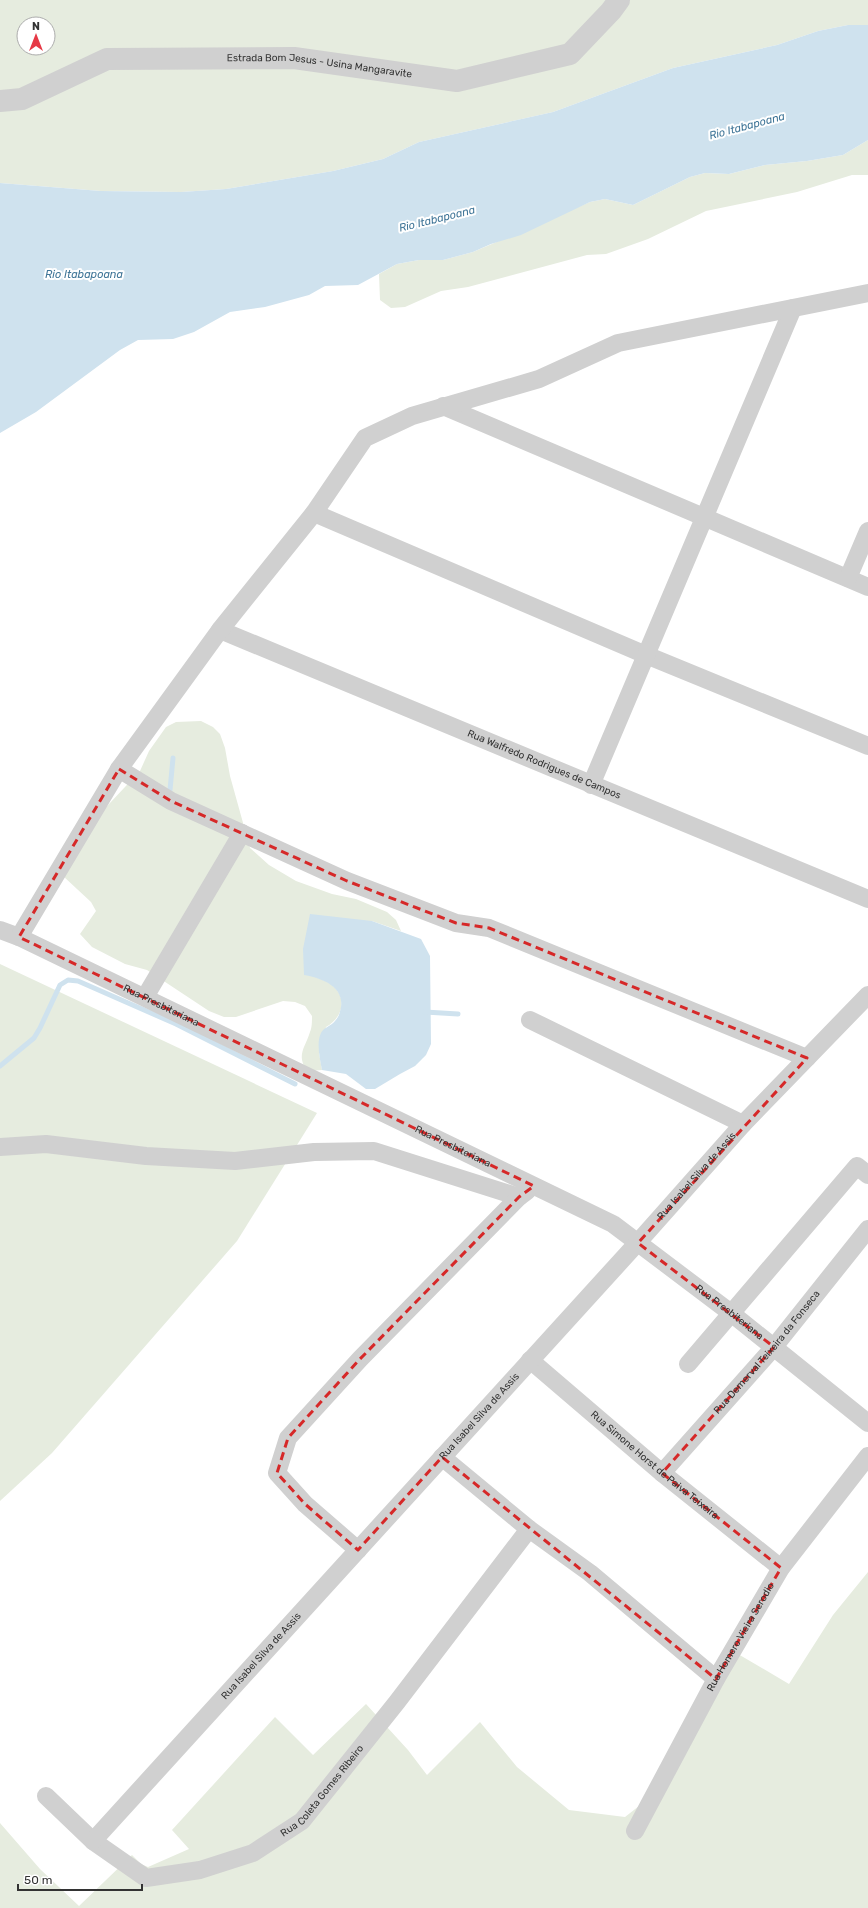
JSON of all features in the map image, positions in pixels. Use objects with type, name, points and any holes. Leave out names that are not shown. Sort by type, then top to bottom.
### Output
[{"type":"street","name":"Estrada Bom Jesus - Usina Mangaravite","points":[[0,102],[22,99],[107,59],[294,58],[457,81],[570,54],[611,11],[619,0]]},
{"type":"street","points":[[19,937],[119,769],[220,630],[314,513],[365,438],[412,416],[539,379],[618,344],[868,293]]},
{"type":"street","points":[[590,785],[793,308]]},
{"type":"street","points":[[443,406],[868,587]]},
{"type":"street","points":[[314,513],[646,655],[868,746]]},
{"type":"street","points":[[848,578],[868,531]]},
{"type":"street","name":"Rua Walfredo Rodrigues de Campos","points":[[220,630],[590,785],[868,899]]},
{"type":"street","points":[[119,769],[171,801],[347,881],[456,923],[489,928],[807,1058]]},
{"type":"street","points":[[144,997],[242,833]]},
{"type":"street","name":"Rua Presbiteriana","points":[[0,930],[19,937],[613,1224],[731,1313],[868,1423]]},
{"type":"street","name":"Rua Isabel Silva de Assis","points":[[93,1841],[442,1456],[638,1243],[743,1124],[868,995]]},
{"type":"street","points":[[530,1020],[743,1124]]},
{"type":"street","points":[[0,1147],[46,1144],[146,1156],[235,1161],[314,1152],[374,1151],[519,1197]]},
{"type":"street","points":[[688,1364],[857,1166],[868,1175]]},
{"type":"street","points":[[358,1550],[305,1504],[277,1472],[288,1438],[360,1359],[519,1197],[534,1186]]},
{"type":"street","name":"Rua Demerval Teixeira da Fonseca","points":[[662,1472],[774,1347],[868,1229]]},
{"type":"street","name":"Rua Simone Horst de Paiva Teixeira","points":[[530,1360],[662,1472],[781,1568]]},
{"type":"street","points":[[442,1456],[529,1529],[590,1574],[716,1679]]},
{"type":"street","name":"Rua Homero Vieira Serodio","points":[[635,1831],[716,1679],[781,1568],[868,1456]]},
{"type":"street","name":"Rua Coleta Gomes Ribeiro","points":[[46,1796],[93,1841],[146,1878],[200,1870],[253,1853],[302,1821],[397,1702],[529,1529]]},
{"type":"highlighted area","points":[[119,769],[171,801],[347,881],[456,923],[489,928],[807,1058],[638,1243],[774,1347],[662,1473],[781,1568],[716,1679],[442,1457],[358,1550],[305,1504],[277,1473],[288,1438],[360,1359],[519,1197],[534,1186],[19,937]]},
{"type":"shaded area","points":[[0,0],[868,0],[868,25],[848,25],[818,31],[777,45],[673,68],[553,112],[419,142],[383,159],[333,171],[226,189],[181,192],[101,191],[0,183]]},
{"type":"shaded area","points":[[868,140],[868,175],[852,175],[797,192],[706,211],[648,239],[606,254],[587,255],[468,287],[441,291],[405,307],[391,308],[380,300],[379,274],[397,264],[419,260],[443,260],[473,252],[590,202],[605,199],[633,205],[690,177],[705,173],[729,174],[765,165],[807,161],[843,155]]},
{"type":"shaded area","points":[[201,721],[213,727],[220,734],[225,748],[230,776],[250,848],[269,865],[296,881],[332,894],[356,899],[387,912],[396,920],[401,931],[372,921],[313,976],[331,984],[338,991],[342,1002],[336,1019],[326,1027],[319,1053],[322,1070],[307,1071],[302,1060],[302,1052],[311,1030],[312,1022],[312,1016],[305,1006],[295,1002],[283,1001],[236,1017],[224,1017],[209,1011],[147,970],[125,964],[92,947],[80,934],[96,911],[91,902],[63,876],[78,837],[140,771],[149,751],[166,727],[176,722]]},
{"type":"shaded area","points":[[0,964],[317,1113],[237,1241],[52,1453],[0,1501]]},
{"type":"shaded area","points":[[868,1572],[868,1908],[0,1908],[0,1823],[40,1869],[79,1906],[132,1855],[141,1864],[148,1867],[189,1849],[172,1830],[275,1717],[313,1755],[366,1704],[408,1750],[427,1775],[480,1722],[517,1767],[569,1810],[625,1817],[639,1806],[738,1654],[789,1684],[833,1615]]},
{"type":"water","name":"Rio Itabapoana","points":[[848,25],[868,25],[868,140],[843,155],[807,161],[765,165],[729,174],[705,173],[690,177],[633,205],[605,199],[590,202],[521,235],[491,244],[473,252],[443,260],[419,260],[397,264],[358,285],[325,286],[309,295],[265,307],[230,312],[194,332],[173,339],[138,340],[120,350],[36,412],[0,433],[0,183],[101,191],[181,192],[226,189],[333,171],[383,159],[419,142],[553,112],[673,68],[777,45],[818,31]]},
{"type":"water","points":[[310,914],[372,921],[421,939],[430,956],[431,1044],[426,1055],[415,1066],[375,1089],[366,1089],[346,1074],[322,1070],[319,1051],[321,1033],[337,1018],[340,1013],[341,1000],[335,988],[330,984],[317,978],[304,975],[303,949]]},
{"type":"waterway","points":[[170,790],[173,758]]},
{"type":"waterway","points":[[0,1066],[34,1038],[60,985],[68,980],[78,981],[176,1024],[295,1084]]},
{"type":"waterway","points":[[425,1012],[458,1014]]}]
